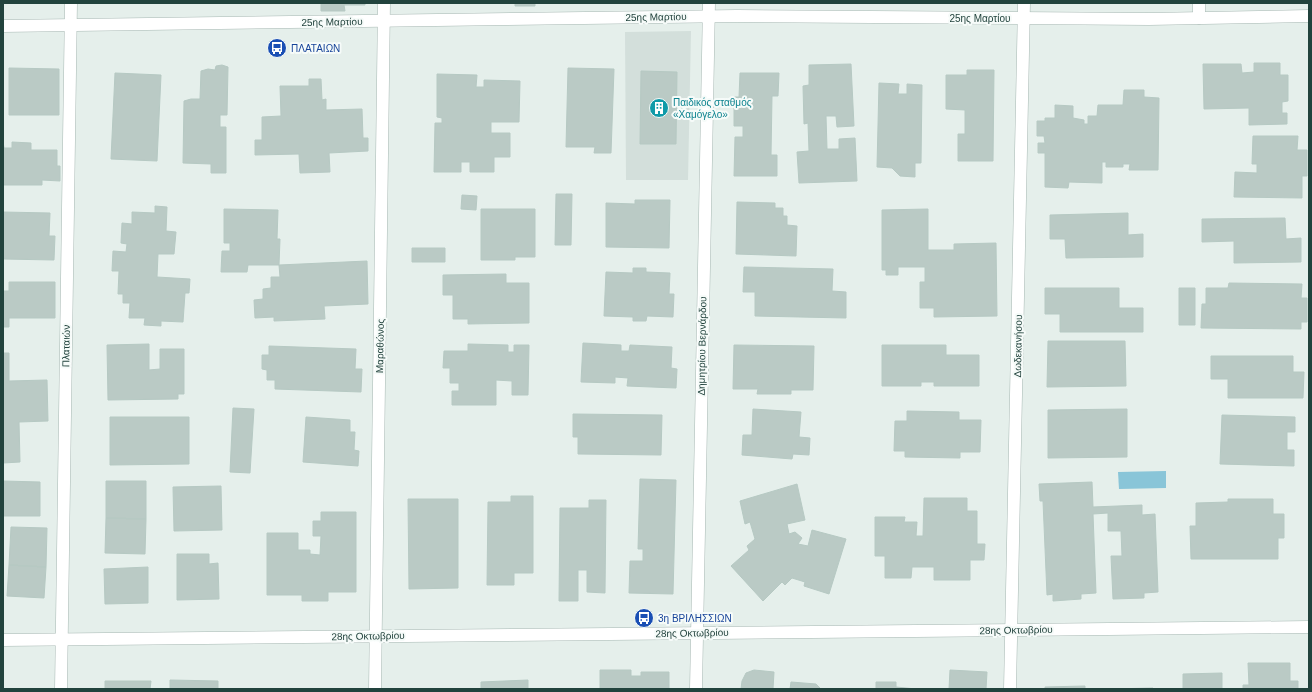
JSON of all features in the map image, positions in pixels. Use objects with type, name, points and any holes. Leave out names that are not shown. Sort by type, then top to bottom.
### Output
[{"type":"street","name":"Πλαταιών","points":[[61,689],[71,3]]},
{"type":"street","name":"Μαραθώνος","points":[[375,689],[384,3]]},
{"type":"street","name":"Δημητρίου Βερνάρδου","points":[[696,689],[708,3]]},
{"type":"street","name":"Δωδεκανήσου","points":[[1010,689],[1024,3]]},
{"type":"street","points":[[1199,3],[1199,18]]},
{"type":"street","name":"25ης Μαρτίου","points":[[3,26],[384,22],[708,16],[1024,19],[1309,16]]},
{"type":"street","name":"28ης Οκτωβρίου","points":[[3,640],[1309,627]]},
{"type":"shaded area","points":[[691,31],[688,180],[626,180],[625,32]]},
{"type":"water","points":[[1166,471],[1166,488],[1119,489],[1118,472]]},
{"type":"building","points":[[321,3],[365,3],[365,5],[344,5],[345,11],[321,11]]},
{"type":"building","points":[[515,3],[535,3],[535,6],[515,6]]},
{"type":"building","points":[[1254,63],[1280,63],[1280,75],[1288,75],[1288,101],[1282,102],[1282,113],[1287,113],[1287,124],[1249,125],[1249,108],[1204,109],[1203,64],[1241,64],[1242,73],[1254,72]]},
{"type":"building","points":[[851,64],[854,126],[837,127],[836,116],[826,116],[827,149],[839,149],[839,139],[855,138],[857,181],[799,183],[797,152],[809,151],[808,123],[804,124],[803,86],[809,85],[809,65]]},
{"type":"building","points":[[222,65],[228,67],[227,115],[220,115],[220,127],[226,127],[226,173],[211,173],[211,164],[183,163],[184,101],[200,99],[201,71],[208,69],[215,70],[216,66]]},
{"type":"building","points":[[9,68],[59,69],[59,115],[9,115]]},
{"type":"building","points":[[568,68],[614,69],[611,153],[594,153],[595,147],[566,147]]},
{"type":"building","points":[[967,70],[994,70],[993,161],[958,161],[958,134],[965,134],[965,110],[946,109],[946,75],[967,75]]},
{"type":"building","name":"Παιδικός σταθμός «Χαμόγελο»","points":[[641,71],[677,72],[676,144],[640,144]]},
{"type":"building","points":[[115,73],[161,75],[157,161],[111,159]]},
{"type":"building","points":[[740,73],[779,73],[778,96],[772,96],[771,155],[777,155],[777,176],[734,176],[735,137],[743,137],[743,126],[734,126],[734,97],[739,97]]},
{"type":"building","points":[[437,74],[477,75],[476,87],[484,87],[484,80],[520,81],[519,122],[491,122],[491,133],[510,133],[510,157],[494,157],[494,172],[470,172],[470,162],[461,162],[461,172],[434,172],[435,123],[442,123],[442,118],[437,117]]},
{"type":"building","points":[[309,79],[321,79],[322,100],[326,99],[326,110],[362,109],[363,138],[368,138],[368,151],[329,153],[330,172],[300,173],[299,154],[255,155],[255,140],[262,140],[262,117],[281,116],[280,86],[309,86]]},
{"type":"building","points":[[879,83],[899,84],[898,94],[907,94],[907,84],[922,85],[921,163],[915,163],[915,177],[900,176],[892,168],[877,167]]},
{"type":"building","points":[[1124,90],[1144,90],[1144,97],[1159,98],[1158,170],[1129,170],[1130,164],[1123,164],[1123,167],[1106,167],[1106,162],[1102,162],[1102,183],[1069,182],[1068,188],[1045,187],[1045,153],[1038,153],[1038,143],[1045,143],[1044,136],[1037,136],[1037,121],[1045,121],[1045,118],[1055,118],[1055,105],[1073,106],[1073,118],[1084,120],[1084,124],[1088,124],[1088,116],[1097,116],[1098,105],[1123,105]]},
{"type":"building","points":[[1253,136],[1298,136],[1297,150],[1307,150],[1307,176],[1302,176],[1302,198],[1234,197],[1235,172],[1257,173],[1257,164],[1252,164]]},
{"type":"building","points":[[3,142],[4,148],[12,148],[12,142],[31,143],[31,150],[57,150],[57,166],[60,166],[60,181],[42,180],[42,185],[3,185]]},
{"type":"building","points":[[556,194],[572,194],[571,245],[555,245]]},
{"type":"building","points":[[462,195],[477,196],[476,210],[461,209]]},
{"type":"building","points":[[635,200],[670,200],[669,248],[606,247],[606,203],[635,204]]},
{"type":"building","points":[[737,202],[775,203],[775,208],[783,208],[783,216],[787,216],[787,225],[797,226],[796,256],[736,254]]},
{"type":"building","points":[[155,206],[167,207],[166,231],[176,232],[174,254],[158,254],[157,277],[190,279],[189,293],[185,293],[183,322],[161,321],[161,326],[144,325],[145,318],[129,318],[130,303],[123,303],[123,294],[118,294],[119,271],[112,271],[113,251],[126,252],[127,244],[121,243],[122,223],[132,224],[132,212],[155,213]]},
{"type":"building","points":[[224,209],[278,210],[277,239],[280,239],[279,265],[248,265],[247,272],[221,272],[222,251],[230,251],[230,243],[224,243]]},
{"type":"building","points":[[481,209],[535,209],[535,257],[515,257],[515,260],[481,260]]},
{"type":"building","points":[[928,209],[928,250],[954,250],[954,244],[996,243],[997,316],[934,317],[934,308],[920,308],[920,282],[925,282],[925,267],[898,267],[898,275],[886,275],[886,270],[882,270],[882,210]]},
{"type":"building","points":[[3,212],[50,213],[49,236],[55,236],[54,260],[3,259]]},
{"type":"building","points":[[1128,213],[1128,235],[1143,234],[1143,257],[1066,258],[1065,239],[1050,239],[1050,215]]},
{"type":"building","points":[[1285,218],[1286,239],[1301,238],[1301,262],[1234,263],[1234,241],[1202,242],[1202,219]]},
{"type":"building","points":[[412,248],[445,248],[445,262],[412,262]]},
{"type":"building","points":[[367,261],[368,304],[324,306],[325,319],[274,321],[274,317],[255,318],[254,300],[263,299],[263,289],[271,288],[271,277],[280,277],[279,265]]},
{"type":"building","points":[[744,267],[833,269],[832,291],[846,292],[846,318],[755,316],[755,292],[743,292]]},
{"type":"building","points":[[633,268],[646,268],[646,272],[670,273],[669,294],[674,294],[673,317],[647,316],[646,321],[633,321],[633,317],[604,316],[606,272],[633,273]]},
{"type":"building","points":[[506,274],[506,283],[529,283],[529,323],[468,324],[468,319],[453,319],[453,295],[443,295],[443,275]]},
{"type":"building","points":[[9,282],[55,282],[55,318],[9,318],[9,327],[3,327],[3,291],[9,291]]},
{"type":"building","points":[[1229,283],[1302,284],[1301,298],[1307,298],[1307,322],[1301,322],[1301,329],[1201,328],[1202,304],[1206,304],[1206,288],[1228,288]]},
{"type":"building","points":[[1045,288],[1119,288],[1119,308],[1143,308],[1143,332],[1060,332],[1060,314],[1045,314]]},
{"type":"building","points":[[1179,288],[1195,288],[1195,325],[1179,325]]},
{"type":"building","points":[[1048,341],[1125,341],[1126,386],[1047,387]]},
{"type":"building","points":[[583,343],[621,345],[621,351],[629,351],[630,345],[672,347],[671,368],[677,369],[676,388],[627,386],[628,378],[615,377],[615,383],[581,382]]},
{"type":"building","points":[[149,344],[149,370],[160,369],[160,349],[184,349],[184,394],[178,394],[178,399],[108,400],[107,345]]},
{"type":"building","points":[[468,344],[508,345],[508,352],[514,352],[514,345],[529,345],[528,395],[512,395],[512,381],[496,380],[496,405],[452,405],[452,391],[459,391],[459,383],[450,383],[450,368],[443,368],[444,351],[468,351]]},
{"type":"building","points":[[734,345],[814,346],[813,390],[791,390],[791,394],[757,394],[758,389],[733,389]]},
{"type":"building","points":[[882,345],[946,345],[946,355],[979,355],[979,386],[934,386],[934,382],[921,382],[921,386],[882,386]]},
{"type":"building","points":[[269,346],[356,349],[355,369],[362,369],[361,392],[275,389],[275,380],[267,380],[267,370],[262,369],[262,355],[269,355]]},
{"type":"building","points":[[3,353],[9,353],[9,381],[47,380],[48,421],[19,422],[20,462],[3,463]]},
{"type":"building","points":[[1211,356],[1293,356],[1293,372],[1304,372],[1303,398],[1228,398],[1228,379],[1211,379]]},
{"type":"building","points":[[233,408],[254,409],[250,473],[230,472]]},
{"type":"building","points":[[753,409],[801,412],[799,437],[810,438],[809,455],[793,454],[792,459],[742,455],[743,435],[752,435]]},
{"type":"building","points":[[1127,409],[1127,457],[1048,458],[1048,410]]},
{"type":"building","points":[[907,411],[959,412],[959,420],[981,420],[980,452],[960,452],[960,458],[905,457],[905,451],[894,451],[895,421],[907,421]]},
{"type":"building","points":[[573,414],[662,415],[661,455],[578,454],[578,437],[573,437]]},
{"type":"building","points":[[1222,415],[1295,417],[1295,432],[1287,432],[1287,450],[1294,450],[1294,466],[1220,464]]},
{"type":"building","points":[[110,417],[189,417],[189,464],[110,465]]},
{"type":"building","points":[[306,417],[350,420],[350,432],[355,432],[354,450],[359,451],[358,466],[303,462]]},
{"type":"building","points":[[640,479],[676,480],[673,594],[629,593],[630,561],[643,561],[643,549],[638,549]]},
{"type":"building","points":[[3,481],[40,482],[40,516],[3,516]]},
{"type":"building","points":[[106,481],[146,481],[146,519],[106,518]]},
{"type":"building","points":[[1092,482],[1093,507],[1142,505],[1142,515],[1155,514],[1158,592],[1144,593],[1144,598],[1113,599],[1111,556],[1122,556],[1121,531],[1108,531],[1108,513],[1093,514],[1096,593],[1081,594],[1081,599],[1053,601],[1053,594],[1047,595],[1043,501],[1040,501],[1039,484]]},
{"type":"building","points":[[797,484],[805,520],[787,524],[789,534],[795,532],[802,538],[798,544],[808,546],[812,530],[846,539],[829,594],[804,586],[805,582],[792,578],[785,585],[782,582],[763,601],[731,566],[749,550],[747,546],[755,539],[750,522],[745,524],[740,501]]},
{"type":"building","points":[[221,486],[222,530],[174,531],[173,487]]},
{"type":"building","points":[[511,496],[533,496],[533,573],[514,573],[514,585],[487,585],[488,502],[511,502]]},
{"type":"building","points":[[924,498],[967,498],[967,511],[977,511],[977,544],[985,544],[984,560],[970,560],[970,580],[934,580],[934,567],[912,567],[911,578],[885,578],[885,556],[875,556],[875,517],[905,517],[904,522],[917,522],[916,536],[923,536]]},
{"type":"building","points":[[408,499],[458,499],[458,588],[409,589]]},
{"type":"building","points":[[1228,499],[1273,499],[1273,514],[1284,514],[1284,538],[1278,538],[1278,559],[1191,559],[1190,526],[1196,526],[1196,503],[1228,502]]},
{"type":"building","points":[[589,500],[606,500],[605,593],[587,592],[587,570],[578,570],[578,601],[559,601],[560,508],[589,508]]},
{"type":"building","points":[[321,512],[356,512],[356,592],[328,592],[328,601],[302,601],[302,595],[267,595],[267,533],[298,533],[298,550],[310,550],[310,554],[320,555],[321,536],[313,536],[313,521],[321,521]]},
{"type":"building","points":[[106,518],[146,519],[145,554],[105,553]]},
{"type":"building","points":[[11,527],[47,528],[46,567],[9,565]]},
{"type":"building","points":[[177,554],[209,554],[209,564],[218,563],[219,599],[177,600]]},
{"type":"building","points":[[9,565],[46,567],[44,598],[7,596]]},
{"type":"building","points":[[148,567],[148,603],[105,604],[104,569]]},
{"type":"building","points":[[1248,663],[1290,663],[1290,681],[1298,681],[1298,689],[1243,689],[1243,685],[1249,685]]},
{"type":"building","points":[[600,670],[631,670],[631,676],[641,676],[641,672],[669,672],[669,689],[600,689]]},
{"type":"building","points":[[754,670],[774,672],[773,689],[741,689],[742,681],[746,673]]},
{"type":"building","points":[[950,670],[987,672],[986,689],[949,689]]},
{"type":"building","points":[[1222,673],[1222,689],[1183,689],[1183,674]]},
{"type":"building","points":[[170,680],[218,681],[218,689],[170,689]]},
{"type":"building","points":[[528,680],[528,689],[481,689],[481,682]]},
{"type":"building","points":[[105,681],[151,681],[150,689],[105,689]]},
{"type":"building","points":[[791,682],[816,684],[821,689],[790,689]]},
{"type":"building","points":[[876,682],[896,682],[896,687],[916,689],[876,689]]},
{"type":"building","points":[[1085,686],[1085,689],[1045,689],[1045,687]]},
{"type":"building","points":[[1153,688],[1153,689],[1111,689]]},
{"type":"place","name":"ΠΛΑΤΑΙΩΝ","points":[[277,48]]},
{"type":"place","name":"Παιδικός σταθμός «Χαμόγελο»","points":[[659,108]]},
{"type":"place","name":"3η ΒΡΙΛΗΣΣΙΩΝ","points":[[644,618]]}]
